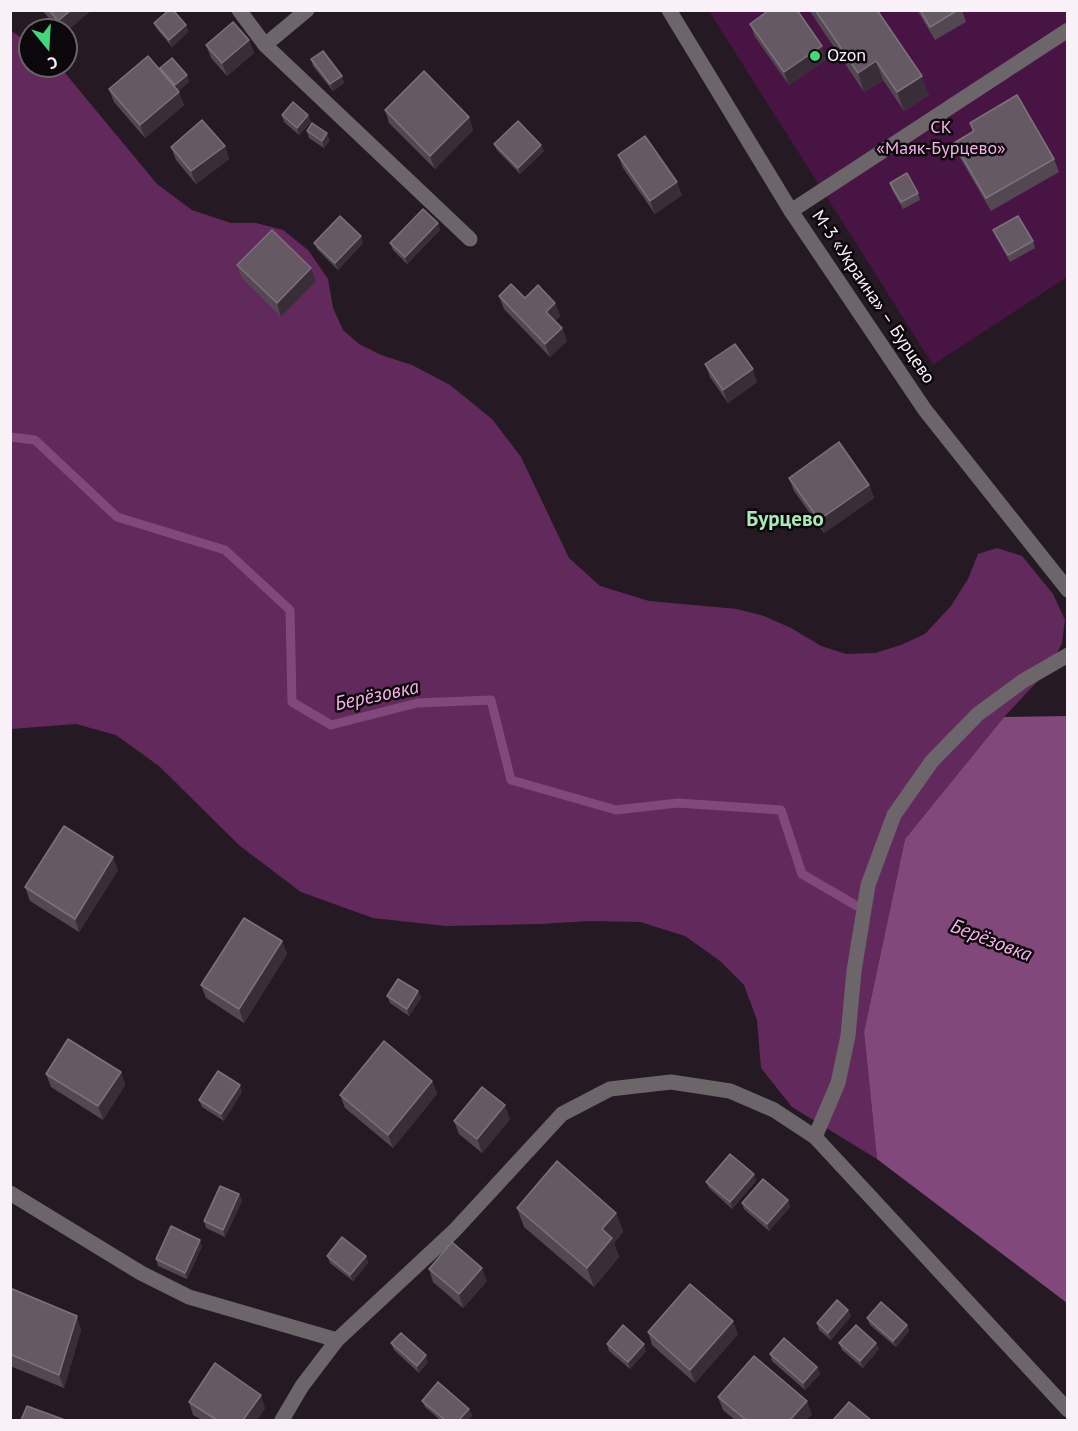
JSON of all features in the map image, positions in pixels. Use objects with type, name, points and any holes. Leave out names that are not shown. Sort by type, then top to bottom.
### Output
[{"type":"street","points":[[239,10],[265,45],[470,239]]},
{"type":"street","points":[[265,45],[307,10]]},
{"type":"street","name":"М-3 «Украина» – Бурцево","points":[[669,10],[791,211],[925,410],[1068,590]]},
{"type":"street","points":[[791,211],[1068,30]]},
{"type":"street","points":[[815,1137],[838,1083],[848,1036],[854,971],[868,885],[894,815],[932,761],[978,714],[1023,681],[1068,655]]},
{"type":"street","points":[[282,1420],[302,1386],[337,1340],[454,1231],[562,1114],[610,1089],[671,1082],[730,1091],[774,1110],[815,1137],[1068,1410]]},
{"type":"street","points":[[10,1193],[141,1273],[189,1298],[337,1340]]},
{"type":"green space","name":"СК «Маяк-Бурцево»","points":[[709,11],[1067,11],[1067,277],[933,365]]},
{"type":"shaded area","points":[[10,30],[18,36],[18,78],[69,78],[157,184],[192,210],[231,223],[256,223],[283,230],[308,250],[328,279],[333,308],[343,330],[359,344],[381,355],[412,365],[450,385],[492,419],[521,457],[569,558],[600,586],[649,601],[737,609],[764,616],[791,628],[821,646],[846,654],[875,653],[925,634],[951,606],[968,579],[978,554],[997,548],[1022,556],[1053,594],[1065,620],[1062,643],[1050,668],[1004,717],[905,839],[864,1032],[877,1159],[792,1107],[761,1068],[757,1020],[744,985],[720,961],[685,936],[640,922],[590,921],[446,926],[373,918],[301,892],[240,846],[159,766],[116,735],[76,724],[11,729]]},
{"type":"water","points":[[1068,716],[1067,1303],[877,1159],[864,1032],[905,839],[1004,717]]},
{"type":"building","points":[[49,10],[71,10],[62,18],[56,18]]},
{"type":"building","points":[[169,10],[173,10],[186,25],[169,40],[154,23]]},
{"type":"building","points":[[769,10],[797,10],[822,46],[784,72],[750,24]]},
{"type":"building","points":[[815,10],[877,10],[922,76],[897,92],[876,61],[858,73]]},
{"type":"building","points":[[920,10],[958,10],[930,27]]},
{"type":"building","points":[[233,22],[249,40],[222,63],[206,45]]},
{"type":"building","points":[[323,51],[342,76],[330,84],[311,59]]},
{"type":"building","points":[[148,56],[179,92],[140,125],[109,89]]},
{"type":"building","points":[[172,58],[187,75],[175,85],[160,68]]},
{"type":"building","points":[[424,71],[469,117],[430,156],[385,110]]},
{"type":"building","points":[[1017,95],[1054,159],[986,198],[954,143],[974,131],[970,123]]},
{"type":"building","points":[[293,102],[308,115],[297,128],[282,115]]},
{"type":"building","points":[[202,120],[225,146],[191,171],[171,147]]},
{"type":"building","points":[[518,121],[541,145],[518,168],[494,144]]},
{"type":"building","points":[[312,123],[327,133],[322,141],[307,131]]},
{"type":"building","points":[[645,136],[677,182],[650,201],[618,155]]},
{"type":"building","points":[[907,173],[918,193],[901,202],[890,183]]},
{"type":"building","points":[[423,209],[438,223],[405,257],[390,243]]},
{"type":"building","points":[[340,216],[361,236],[335,263],[314,243]]},
{"type":"building","points":[[1018,216],[1033,241],[1008,255],[993,230]]},
{"type":"building","points":[[272,230],[311,268],[277,303],[237,265]]},
{"type":"building","points":[[511,284],[525,298],[538,285],[555,303],[546,312],[562,328],[545,344],[499,296]]},
{"type":"building","points":[[735,344],[753,369],[723,390],[705,364]]},
{"type":"building","points":[[839,442],[869,485],[819,520],[789,478]]},
{"type":"building","points":[[64,826],[113,857],[75,919],[25,887]]},
{"type":"building","points":[[244,918],[282,941],[239,1009],[201,985]]},
{"type":"building","points":[[398,979],[418,991],[407,1009],[387,996]]},
{"type":"building","points":[[68,1039],[121,1072],[98,1106],[46,1074]]},
{"type":"building","points":[[384,1041],[432,1081],[388,1135],[340,1095]]},
{"type":"building","points":[[218,1071],[240,1085],[221,1114],[199,1100]]},
{"type":"building","points":[[482,1087],[505,1105],[477,1139],[454,1121]]},
{"type":"building","points":[[730,1154],[754,1174],[730,1202],[706,1182]]},
{"type":"building","points":[[557,1161],[616,1213],[602,1229],[612,1238],[587,1268],[517,1208]]},
{"type":"building","points":[[763,1179],[788,1200],[767,1224],[742,1203]]},
{"type":"building","points":[[220,1186],[239,1194],[223,1230],[204,1221]]},
{"type":"building","points":[[171,1226],[200,1240],[185,1273],[156,1259]]},
{"type":"building","points":[[342,1237],[366,1256],[350,1275],[327,1256]]},
{"type":"building","points":[[452,1242],[482,1268],[459,1294],[429,1269]]},
{"type":"building","points":[[690,1284],[733,1321],[690,1370],[648,1332]]},
{"type":"building","points":[[10,1288],[77,1316],[59,1375],[10,1354]]},
{"type":"building","points":[[837,1300],[848,1310],[828,1333],[817,1323]]},
{"type":"building","points":[[881,1302],[907,1325],[893,1341],[867,1318]]},
{"type":"building","points":[[623,1325],[644,1344],[628,1362],[607,1344]]},
{"type":"building","points":[[856,1325],[876,1343],[860,1361],[839,1343]]},
{"type":"building","points":[[401,1333],[426,1355],[417,1366],[391,1343]]},
{"type":"building","points":[[784,1338],[817,1367],[803,1383],[770,1354]]},
{"type":"building","points":[[754,1356],[807,1401],[790,1420],[746,1420],[718,1397]]},
{"type":"building","points":[[215,1363],[261,1395],[243,1420],[217,1420],[189,1402]]},
{"type":"building","points":[[438,1382],[469,1409],[459,1420],[445,1420],[422,1401]]},
{"type":"building","points":[[849,1402],[871,1420],[833,1420]]},
{"type":"building","points":[[27,1406],[65,1420],[21,1420]]},
{"type":"waterway","name":"Берёзовка","points":[[10,437],[35,440],[117,517],[225,550],[290,610],[292,702],[331,725],[417,703],[491,700],[511,780],[616,810],[678,803],[781,810],[802,874],[857,906]]},
{"type":"place","name":"Ozon","points":[[815,56]]},
{"type":"district","name":"Бурцево","points":[[785,520]]}]
